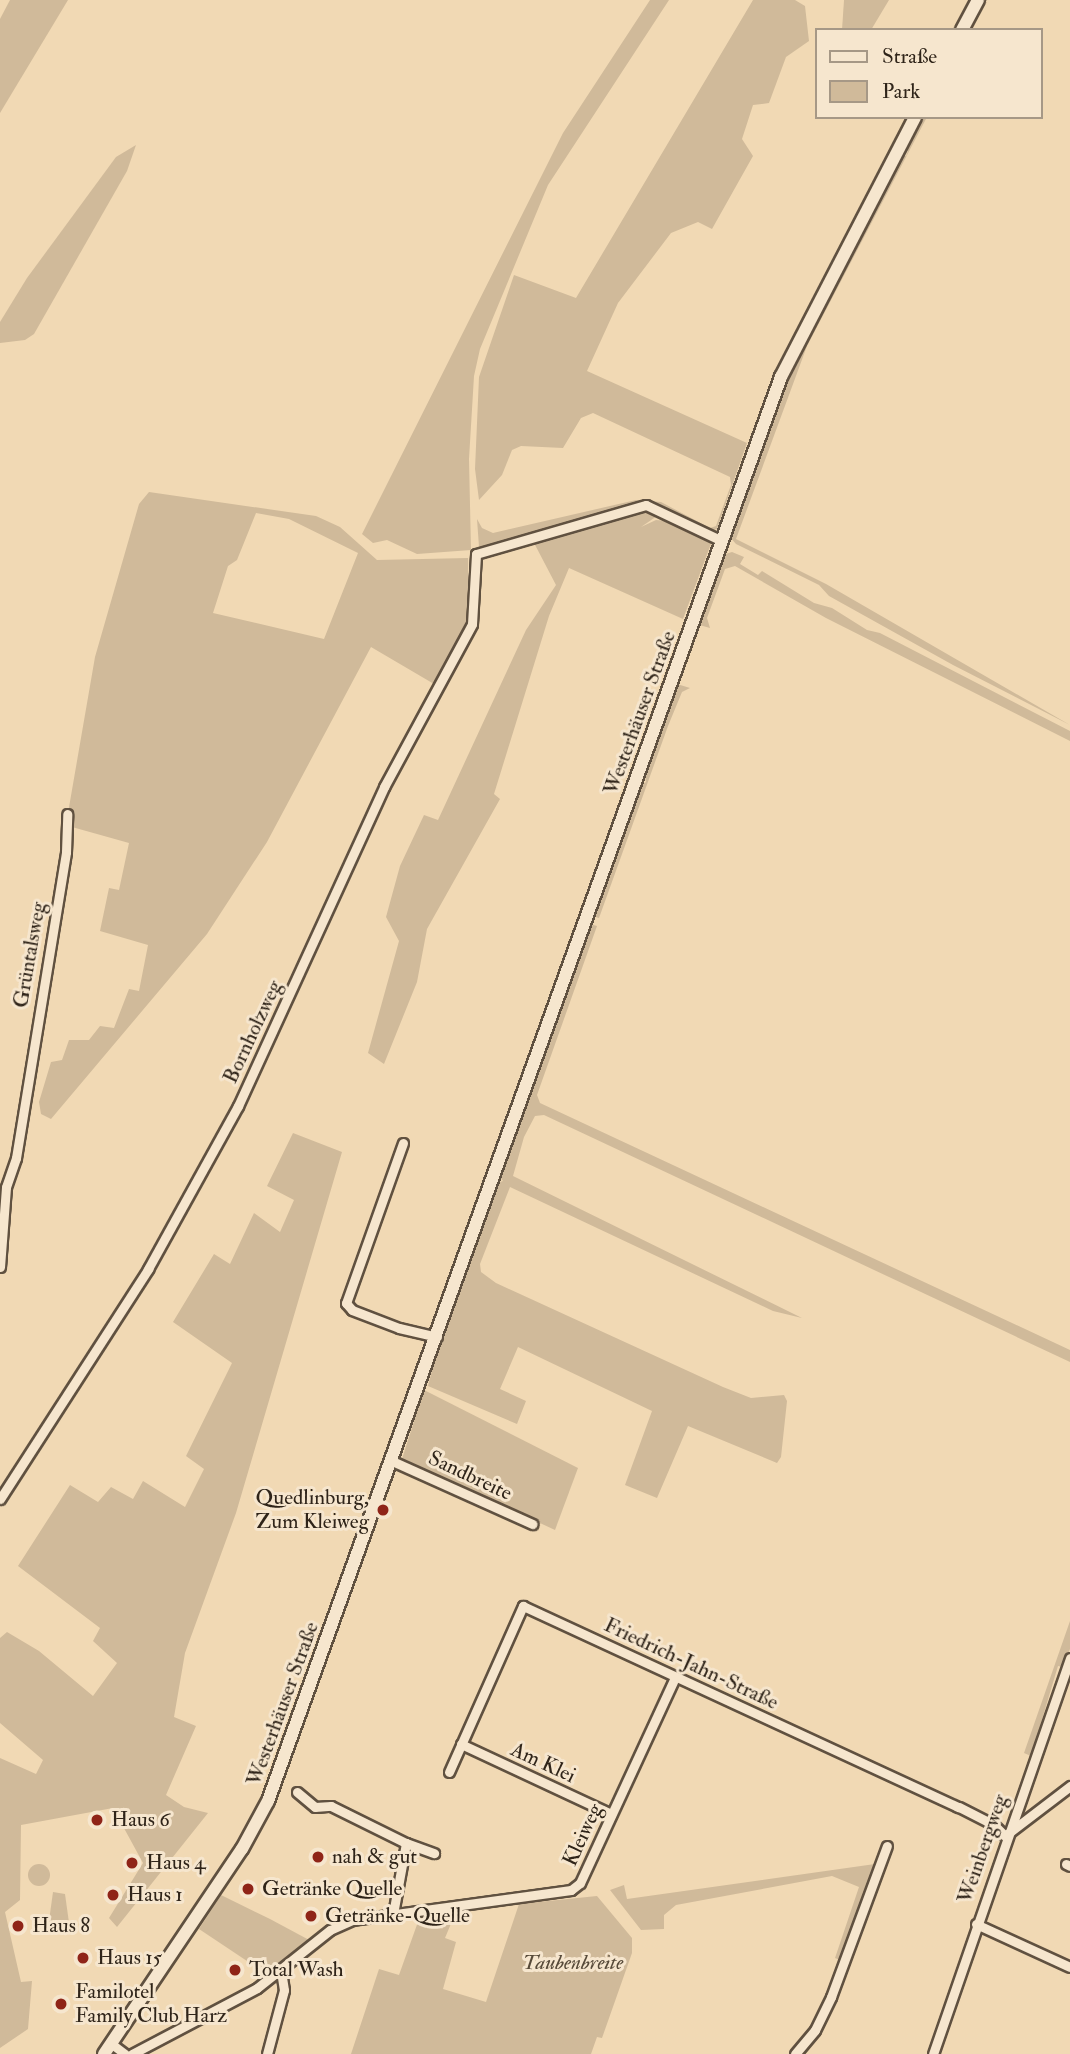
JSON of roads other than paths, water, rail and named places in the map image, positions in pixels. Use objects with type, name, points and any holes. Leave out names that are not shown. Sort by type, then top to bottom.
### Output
[{"type":"main road","points":[[963,28],[978,0]]},
{"type":"main road","name":"Westerhäuser Straße","points":[[108,2049],[242,1849],[268,1801],[722,541],[799,335],[914,119]]},
{"type":"street","name":"Bornholzweg","points":[[0,1499],[148,1269],[238,1106],[384,787],[472,624],[476,554],[646,505],[722,541]]},
{"type":"street","name":"Grüntalsweg","points":[[0,1267],[6,1187],[16,1158],[66,852],[67,814]]},
{"type":"street","points":[[403,1143],[346,1303],[352,1310],[399,1328],[437,1337]]},
{"type":"street","name":"Sandbreite","points":[[392,1461],[532,1524]]},
{"type":"street","name":"Friedrich-Jahn-Straße","points":[[449,1772],[523,1606],[959,1807],[993,1824],[1005,1836]]},
{"type":"street","name":"Weinbergweg","points":[[933,2054],[1005,1836],[1070,1658]]},
{"type":"street","name":"Kleiweg","points":[[132,2054],[257,1988],[330,1930],[362,1918],[571,1890],[580,1883],[676,1677]]},
{"type":"street","name":"Am Klei","points":[[461,1744],[611,1814]]},
{"type":"street","points":[[1005,1836],[1070,1786]]},
{"type":"street","points":[[297,1792],[315,1807],[331,1806],[406,1843],[434,1853]]},
{"type":"street","points":[[393,1914],[406,1843]]},
{"type":"street","points":[[796,2054],[815,2030],[831,1997],[887,1846]]},
{"type":"street","points":[[976,1924],[1070,1967]]},
{"type":"street","points":[[267,2054],[284,1990],[281,1970]]},
{"type":"street","points":[[108,2049],[125,2054]]},
{"type":"place","name":"Quedlinburg, Zum Kleiweg","points":[[383,1510]]},
{"type":"place","name":"Haus 6","points":[[97,1820]]},
{"type":"place","name":"nah & gut","points":[[318,1857]]},
{"type":"place","name":"Haus 4","points":[[132,1863]]},
{"type":"place","name":"Getränke Quelle","points":[[248,1889]]},
{"type":"place","name":"Haus 1","points":[[113,1895]]},
{"type":"place","name":"Getränke-Quelle","points":[[311,1916]]},
{"type":"place","name":"Haus 8","points":[[18,1926]]},
{"type":"place","name":"Haus 15","points":[[83,1958]]},
{"type":"place","name":"Total Wash","points":[[235,1970]]},
{"type":"place","name":"Familotel Family Club Harz","points":[[61,2004]]},
{"type":"park label","name":"Taubenbreite","points":[[573,1963]]}]
